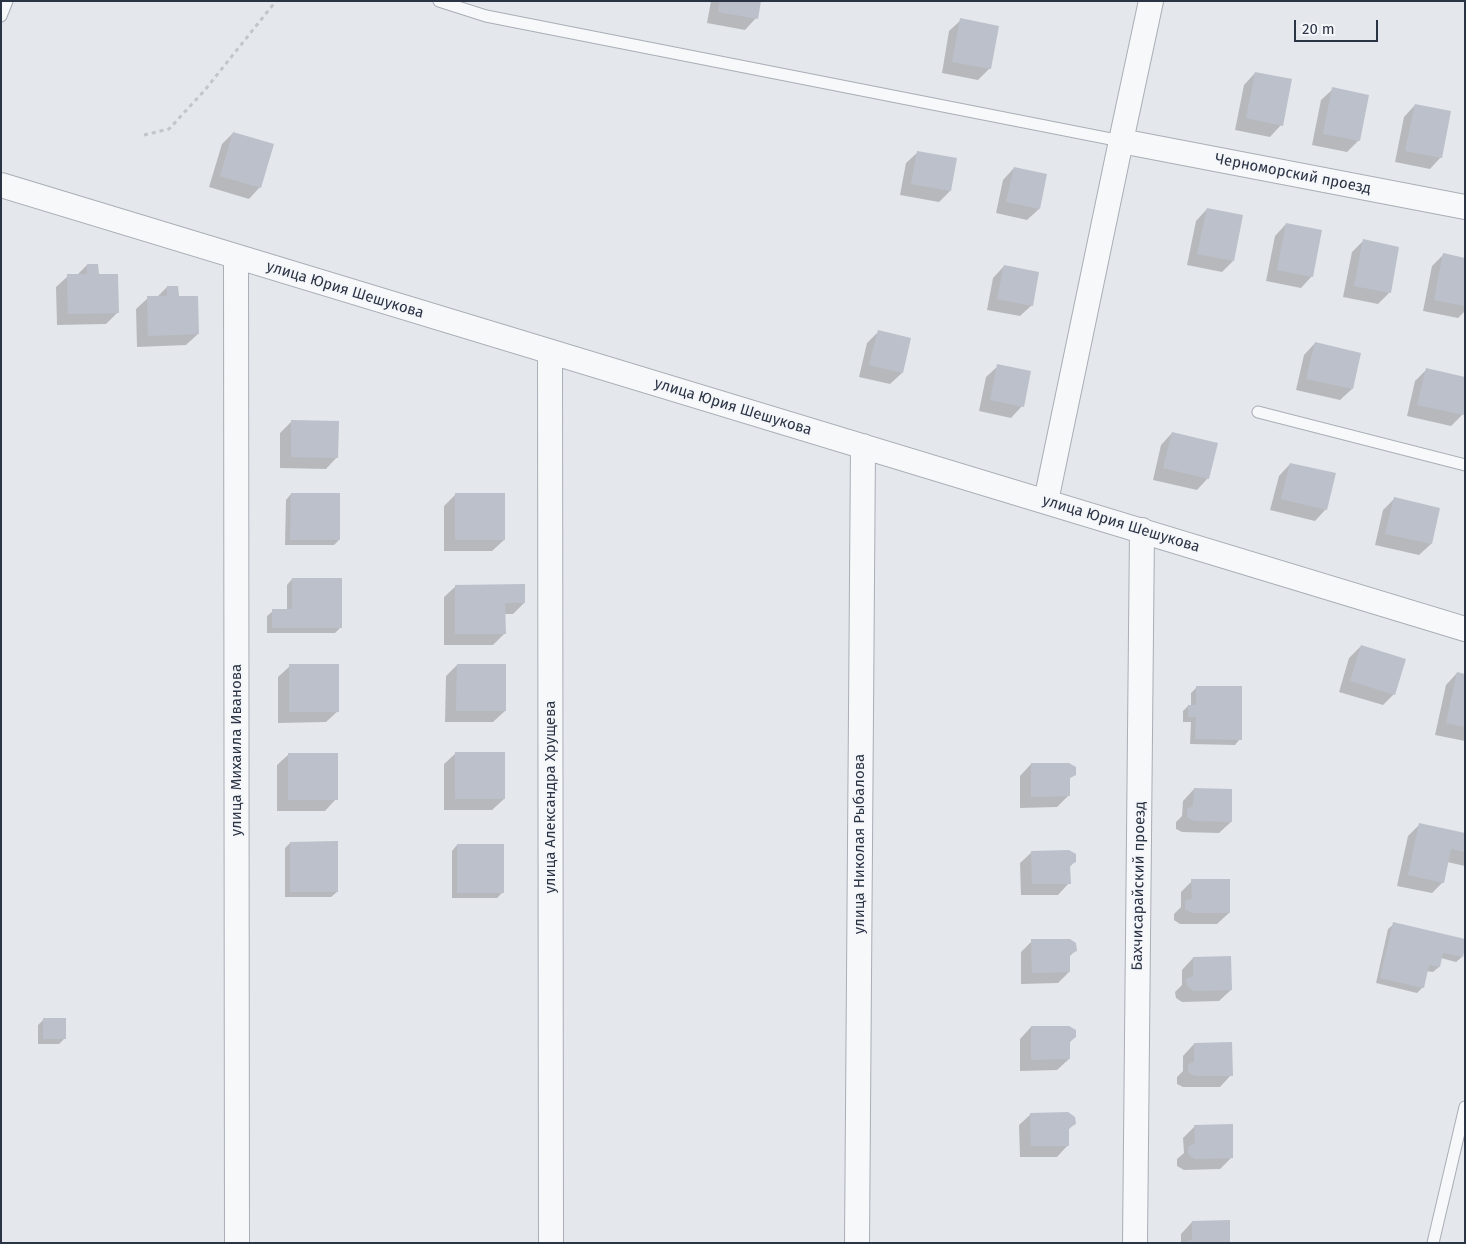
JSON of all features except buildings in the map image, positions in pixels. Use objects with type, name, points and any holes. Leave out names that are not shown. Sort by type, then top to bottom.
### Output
[{"type":"street","points":[[1046,501],[1151,1]]},
{"type":"street","name":"Черноморский проезд","points":[[1121,141],[1465,207]]},
{"type":"street","name":"улица Юрия Шешукова","points":[[1,185],[1465,629]]},
{"type":"street","name":"улица Михаила Иванова","points":[[236,257],[237,1243]]},
{"type":"street","name":"улица Александра Хрущева","points":[[550,352],[551,1243]]},
{"type":"street","name":"улица Николая Рыбалова","points":[[858,1243],[863,446]]},
{"type":"street","name":"Бахчисарайский проезд","points":[[1135,1243],[1142,530]]},
{"type":"lane","points":[[1,16],[7,1]]},
{"type":"lane","points":[[439,1],[486,16],[1121,141]]},
{"type":"lane","points":[[1258,412],[1465,465]]},
{"type":"lane","points":[[1433,1243],[1465,1107]]},
{"type":"path","points":[[144,134],[169,129],[204,91],[276,1]]}]
